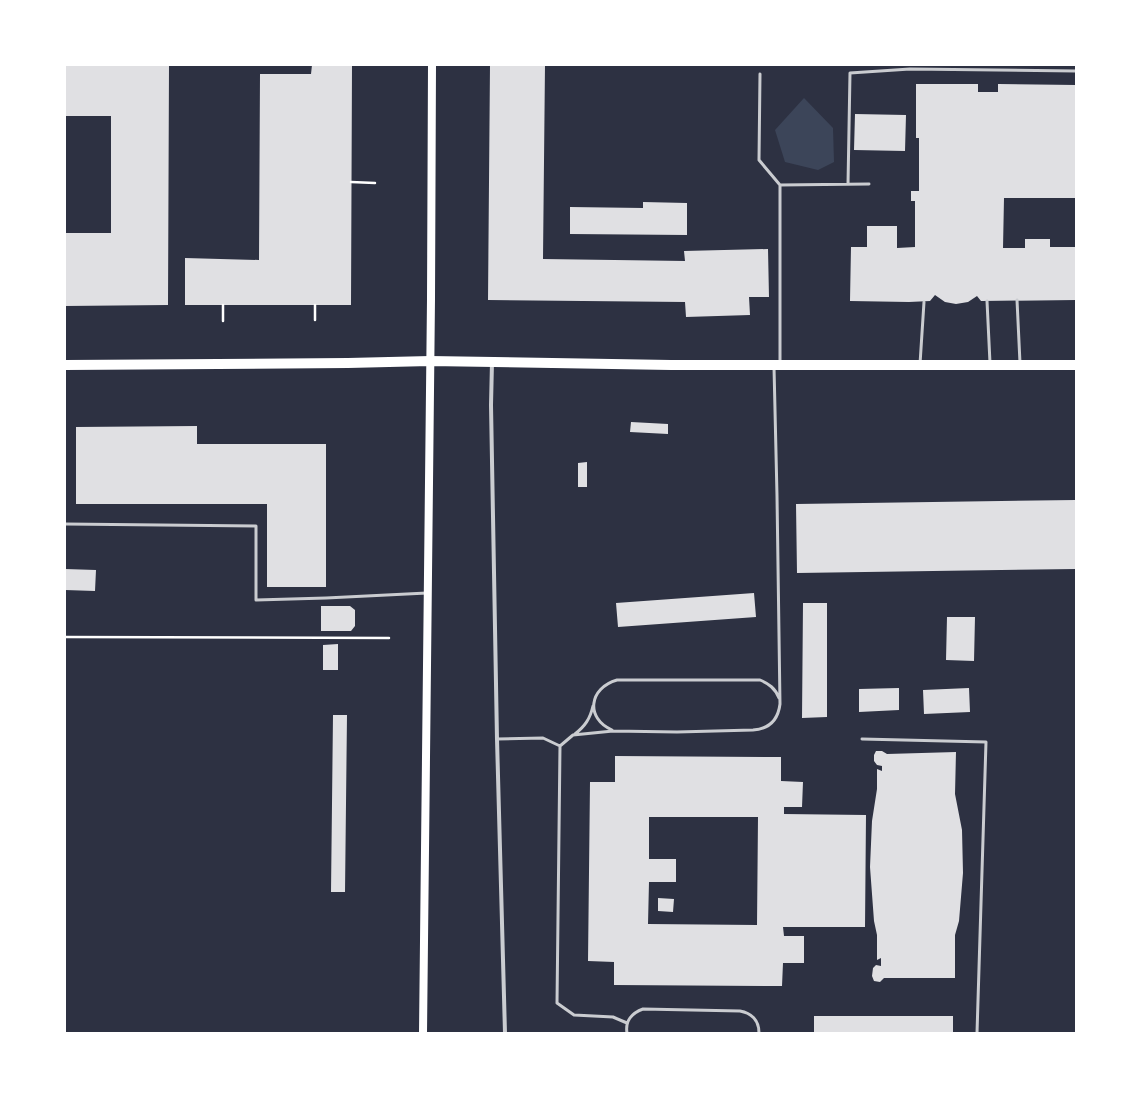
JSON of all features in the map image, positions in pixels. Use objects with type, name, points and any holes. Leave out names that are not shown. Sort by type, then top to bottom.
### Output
[{"type":"main road","points":[[423,1033],[432,65]]},
{"type":"main road","points":[[65,365],[348,363],[430,360],[671,365],[1076,365]]},
{"type":"street","points":[[492,361],[491,413],[497,739],[505,1033]]},
{"type":"lane","points":[[994,65],[994,70]]},
{"type":"lane","points":[[848,184],[850,73],[910,69],[1076,71]]},
{"type":"lane","points":[[573,735],[613,731],[678,732],[761,729],[769,726],[775,720],[779,712],[777,364],[780,185],[758,160],[760,74]]},
{"type":"lane","points":[[780,185],[869,184]]},
{"type":"lane","points":[[1017,300],[1020,365]]},
{"type":"lane","points":[[987,301],[990,365]]},
{"type":"lane","points":[[920,366],[924,302]]},
{"type":"lane","points":[[65,524],[256,526],[256,600],[427,593]]},
{"type":"lane","points":[[627,1023],[614,1017],[574,1015],[557,1003],[560,746],[584,728],[590,717],[596,696],[601,688],[608,683],[617,680],[760,680],[774,688],[780,704]]},
{"type":"lane","points":[[594,704],[595,713],[599,721],[605,728],[613,731]]},
{"type":"lane","points":[[497,739],[543,738],[560,746]]},
{"type":"lane","points":[[862,739],[986,742],[977,1033]]},
{"type":"lane","points":[[627,1033],[627,1023],[631,1016],[643,1009],[747,1012],[757,1021],[759,1033]]},
{"type":"path","points":[[351,182],[375,183]]},
{"type":"path","points":[[223,305],[223,320]]},
{"type":"path","points":[[315,305],[315,320]]},
{"type":"path","points":[[65,637],[389,638]]},
{"type":"shaded area","points":[[804,98],[833,128],[834,162],[818,170],[785,162],[775,130]]},
{"type":"building","points":[[65,65],[169,65],[168,305],[65,306],[65,233],[111,233],[111,116],[65,116]]},
{"type":"building","points":[[312,65],[352,65],[351,305],[185,305],[185,258],[259,260],[260,74],[311,74]]},
{"type":"building","points":[[490,65],[545,65],[543,259],[685,261],[684,251],[768,249],[769,297],[749,297],[750,315],[686,317],[685,302],[488,300]]},
{"type":"building","points":[[916,84],[978,84],[978,92],[998,92],[998,84],[1076,85],[1076,198],[1004,198],[1003,248],[1025,248],[1025,239],[1050,239],[1050,247],[1076,247],[1076,300],[981,301],[977,296],[968,302],[956,304],[945,302],[935,295],[930,301],[850,301],[851,247],[867,247],[867,226],[897,226],[897,248],[915,247],[915,201],[911,201],[911,191],[919,191],[919,138],[916,138]]},
{"type":"building","points":[[855,114],[906,115],[905,151],[854,150]]},
{"type":"building","points":[[643,202],[687,203],[687,235],[570,234],[570,207],[643,208]]},
{"type":"building","points":[[631,422],[668,424],[668,434],[630,432]]},
{"type":"building","points":[[197,426],[197,444],[326,444],[326,587],[267,587],[267,504],[76,504],[76,427]]},
{"type":"building","points":[[587,462],[587,487],[578,487],[578,463]]},
{"type":"building","points":[[1076,500],[1076,569],[797,573],[796,504]]},
{"type":"building","points":[[65,569],[96,570],[95,591],[65,590]]},
{"type":"building","points":[[754,593],[756,617],[618,627],[616,603]]},
{"type":"building","points":[[803,603],[827,603],[827,717],[802,718]]},
{"type":"building","points":[[321,606],[350,606],[355,610],[355,626],[351,631],[321,631]]},
{"type":"building","points":[[947,617],[975,617],[974,661],[946,660]]},
{"type":"building","points":[[338,644],[338,670],[323,670],[323,645]]},
{"type":"building","points":[[899,688],[899,710],[859,712],[859,689]]},
{"type":"building","points":[[969,688],[970,712],[924,714],[923,690]]},
{"type":"building","points":[[333,715],[347,715],[345,892],[331,892]]},
{"type":"building","points":[[876,751],[882,751],[887,754],[956,752],[955,794],[962,830],[963,873],[959,921],[955,935],[955,978],[884,978],[880,982],[874,981],[872,976],[873,968],[876,965],[881,966],[881,958],[877,960],[877,935],[874,921],[870,867],[872,821],[877,789],[877,769],[882,771],[882,766],[877,765],[874,761]]},
{"type":"building","points":[[615,756],[781,757],[781,781],[803,782],[802,807],[784,807],[784,814],[866,815],[865,927],[783,927],[784,936],[804,936],[804,963],[783,963],[782,986],[614,985],[614,962],[588,961],[590,782],[615,782]],"holes":[[[649,817],[758,817],[757,925],[648,924],[649,882],[676,882],[676,859],[649,859]]]},
{"type":"building","points":[[658,898],[674,899],[673,912],[658,911]]},
{"type":"building","points":[[814,1016],[953,1016],[953,1033],[814,1033]]}]
